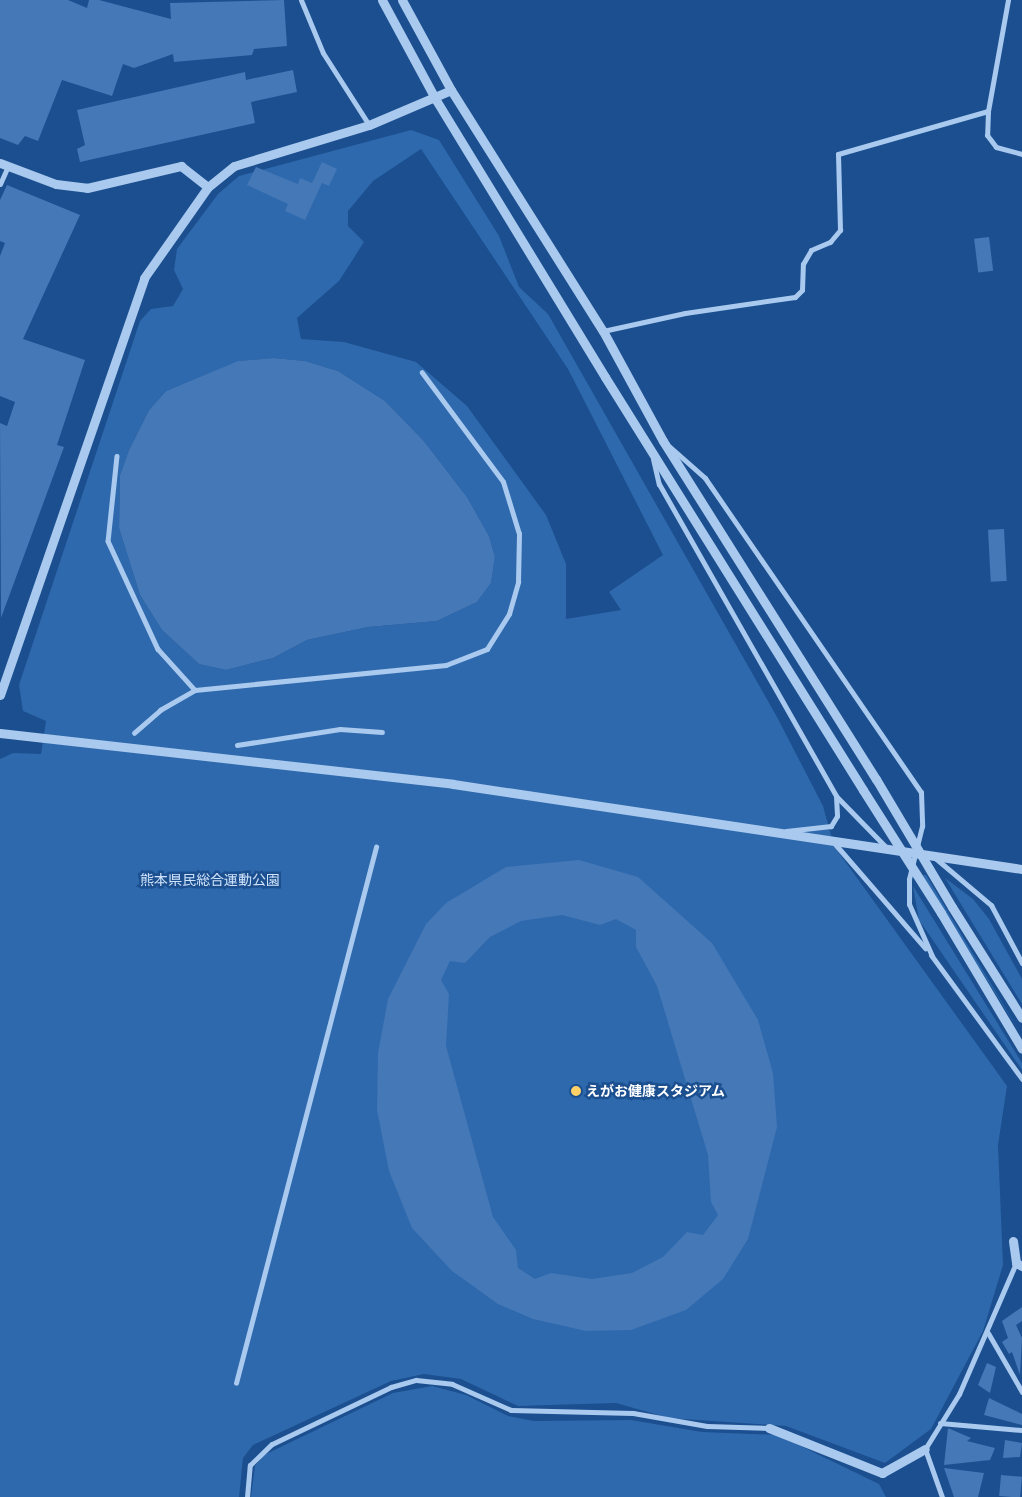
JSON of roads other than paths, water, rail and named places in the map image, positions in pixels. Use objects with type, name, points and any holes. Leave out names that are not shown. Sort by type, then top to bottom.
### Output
[{"type":"street","points":[[301,0],[323,53],[369,125]]},
{"type":"street","points":[[382,0],[436,100],[651,450],[941,913],[1022,1050]]},
{"type":"street","points":[[402,0],[451,90],[603,332],[663,441],[876,779],[1022,1018]]},
{"type":"street","points":[[1008,0],[988,111],[987,135],[996,147],[1022,154]]},
{"type":"street","points":[[0,696],[144,278],[208,187],[234,166],[264,154],[369,125],[436,100],[451,90]]},
{"type":"street","points":[[603,332],[685,313],[794,297],[802,290],[804,264],[811,250],[830,242],[840,230],[838,154],[988,111]]},
{"type":"street","points":[[0,184],[4,164],[56,184],[87,188],[181,166],[208,187]]},
{"type":"street","points":[[134,733],[160,710],[195,690],[446,665],[488,649],[511,608],[518,582],[519,534],[503,482],[422,373]]},
{"type":"street","points":[[663,441],[705,478],[921,792],[917,855],[909,904],[932,956]]},
{"type":"street","points":[[651,450],[659,484],[836,796],[892,852]]},
{"type":"street","points":[[117,456],[108,541],[158,649],[195,690]]},
{"type":"street","points":[[238,745],[340,729],[382,732]]},
{"type":"street","points":[[0,733],[453,784],[835,844],[1022,869]]},
{"type":"street","points":[[768,833],[831,826],[837,816],[836,796]]},
{"type":"street","points":[[835,844],[932,956],[1022,1079]]},
{"type":"street","points":[[236,1383],[376,847]]},
{"type":"street","points":[[933,856],[991,905],[1022,963]]},
{"type":"street","points":[[247,1497],[250,1464],[272,1444],[391,1387],[416,1380],[452,1384],[511,1410],[633,1413],[707,1426],[769,1428],[882,1473],[925,1449],[940,1424],[988,1332],[1019,1264],[1013,1241]]},
{"type":"street","points":[[988,1332],[1022,1392]]},
{"type":"street","points":[[940,1424],[1022,1430]]},
{"type":"street","points":[[925,1449],[942,1497]]},
{"type":"place","name":"えがお健康スタジアム","points":[[576,1091]]},
{"type":"park label","name":"熊本県民総合運動公園","points":[[210,880]]}]
